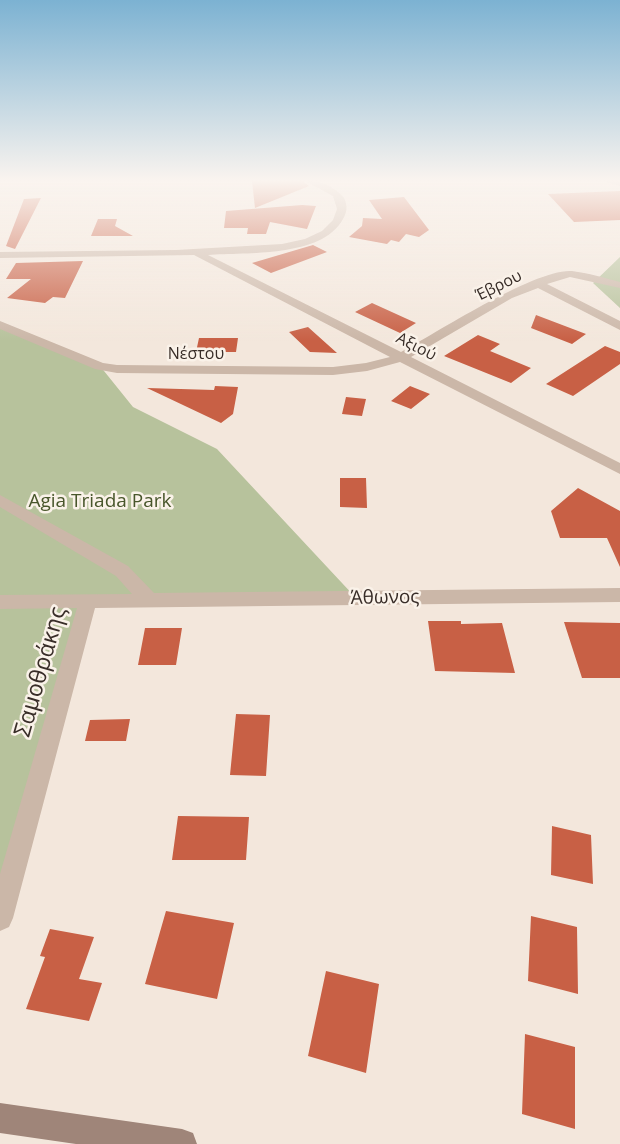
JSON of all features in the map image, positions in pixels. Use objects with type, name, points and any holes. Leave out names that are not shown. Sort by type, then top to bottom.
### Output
[{"type":"street","points":[[0,255],[197,253],[286,246],[321,234]]},
{"type":"street","name":"Αξιού","points":[[197,253],[620,469]]},
{"type":"street","name":"Έβρου","points":[[400,358],[508,296],[538,284],[570,274],[620,285]]},
{"type":"street","points":[[538,284],[620,327]]},
{"type":"street","name":"Νέστου","points":[[0,325],[100,366],[127,370],[333,371],[366,367],[400,358]]},
{"type":"street","points":[[0,500],[122,571],[150,601]]},
{"type":"street","name":"Άθωνος","points":[[0,602],[620,595]]},
{"type":"street","name":"Σαμοθράκης","points":[[0,918],[88,601]]},
{"type":"street","points":[[0,1118],[182,1144]]},
{"type":"green space","points":[[620,257],[620,308],[593,283]]},
{"type":"green space","name":"Agia Triada Park","points":[[0,325],[100,366],[133,407],[217,449],[356,598],[88,601],[0,918]]},
{"type":"building","points":[[10,234],[22,234],[15,249],[6,246]]},
{"type":"building","points":[[130,234],[133,236],[91,236]]},
{"type":"building","points":[[352,234],[406,234],[399,242],[391,240],[387,244],[349,237]]},
{"type":"building","points":[[313,245],[327,252],[271,273],[252,263]]},
{"type":"building","points":[[83,261],[65,298],[53,297],[45,303],[7,298],[31,279],[6,279],[16,263]]},
{"type":"building","points":[[372,303],[416,323],[400,333],[355,312]]},
{"type":"building","points":[[536,315],[586,334],[572,344],[531,328]]},
{"type":"building","points":[[308,327],[337,353],[310,352],[289,332]]},
{"type":"building","points":[[478,335],[500,344],[490,351],[531,368],[511,383],[444,356]]},
{"type":"building","points":[[199,338],[238,338],[236,352],[196,352]]},
{"type":"building","points":[[605,346],[620,352],[620,364],[573,396],[546,384]]},
{"type":"building","points":[[215,386],[238,387],[233,414],[221,423],[147,388],[214,390]]},
{"type":"building","points":[[410,386],[430,394],[411,409],[391,401]]},
{"type":"building","points":[[346,397],[366,399],[362,416],[342,414]]},
{"type":"building","points":[[340,478],[366,478],[367,508],[340,507]]},
{"type":"building","points":[[578,488],[620,511],[620,567],[607,538],[560,538],[551,511]]},
{"type":"building","points":[[428,621],[461,621],[461,624],[502,623],[515,673],[435,671]]},
{"type":"building","points":[[564,622],[620,623],[620,678],[582,678]]},
{"type":"building","points":[[145,628],[182,628],[176,665],[138,665]]},
{"type":"building","points":[[236,714],[270,715],[266,776],[230,775]]},
{"type":"building","points":[[130,719],[126,741],[85,741],[90,720]]},
{"type":"building","points":[[178,816],[249,817],[246,860],[172,860]]},
{"type":"building","points":[[552,826],[591,835],[593,884],[551,875]]},
{"type":"building","points":[[166,911],[234,923],[217,999],[145,984]]},
{"type":"building","points":[[531,916],[577,927],[578,994],[528,981]]},
{"type":"building","points":[[50,929],[94,937],[79,979],[102,983],[89,1021],[26,1009],[45,957],[40,956]]},
{"type":"building","points":[[326,971],[379,984],[366,1073],[308,1056]]},
{"type":"building","points":[[525,1034],[575,1047],[575,1129],[522,1114]]}]
